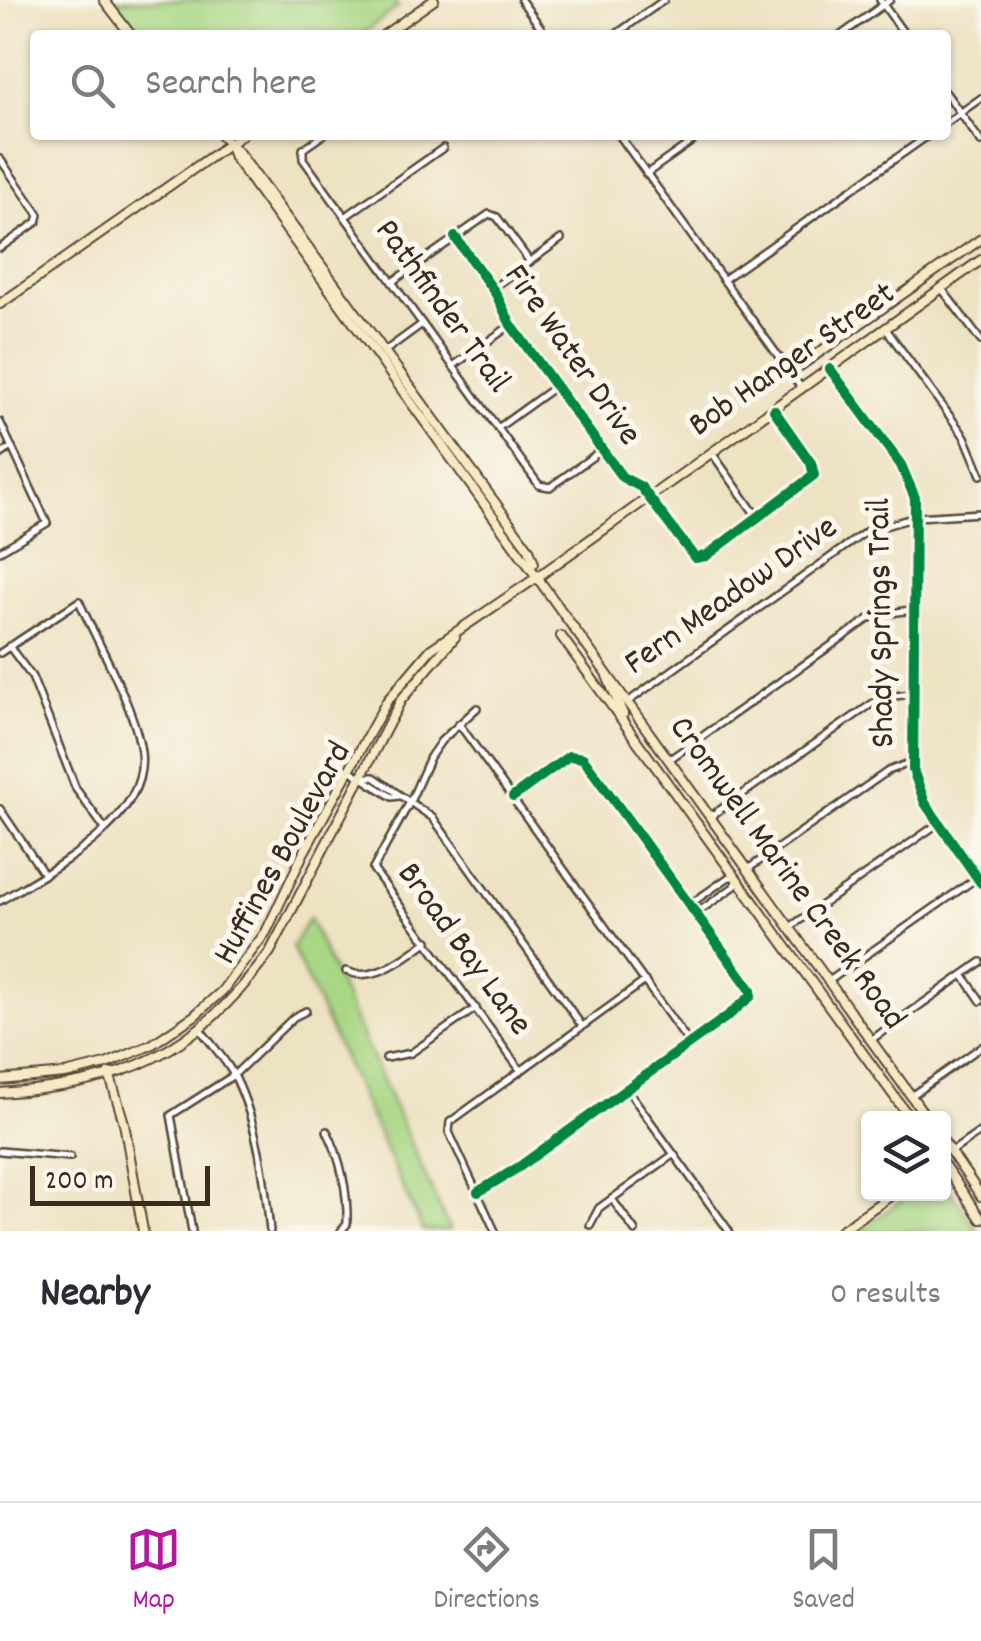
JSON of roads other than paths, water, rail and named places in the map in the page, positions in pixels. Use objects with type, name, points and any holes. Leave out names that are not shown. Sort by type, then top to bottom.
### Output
[{"type":"main road","points":[[104,0],[127,30]]},
{"type":"main road","points":[[391,30],[434,0]]},
{"type":"main road","name":"Cromwell Marine Creek Road","points":[[225,140],[385,351],[528,550],[539,576]]},
{"type":"main road","points":[[0,304],[235,140]]},
{"type":"main road","name":"Cromwell Marine Creek Road","points":[[229,144],[922,1111]]},
{"type":"main road","name":"Bob Hanger Street","points":[[790,374],[981,239]]},
{"type":"main road","name":"Bob Hanger Street","points":[[539,576],[981,260]]},
{"type":"main road","name":"Huffines Boulevard","points":[[0,1080],[66,1074],[106,1064],[151,1045],[222,991],[266,932],[312,836],[386,702],[405,677],[431,650],[539,576]]},
{"type":"main road","name":"Huffines Boulevard","points":[[0,1093],[69,1087],[145,1062],[200,1028],[246,984],[270,952],[400,700],[465,626]]},
{"type":"main road","name":"Cromwell Marine Creek Road","points":[[561,636],[905,1111]]},
{"type":"main road","name":"Cromwell Marine Creek Road","points":[[601,662],[629,727]]},
{"type":"main road","points":[[737,877],[748,869]]},
{"type":"main road","points":[[860,1048],[871,1040]]},
{"type":"main road","points":[[106,1064],[124,1122],[143,1231]]},
{"type":"main road","points":[[951,1158],[981,1196]]},
{"type":"main road","points":[[951,1175],[981,1219]]},
{"type":"main road","points":[[840,1231],[883,1201]]},
{"type":"street","points":[[521,0],[542,30]]},
{"type":"street","points":[[622,30],[664,0]]},
{"type":"street","points":[[847,30],[890,0]]},
{"type":"street","points":[[881,3],[900,30]]},
{"type":"street","points":[[951,119],[981,98]]},
{"type":"street","points":[[951,100],[981,142]]},
{"type":"street","name":"Pathfinder Trail","points":[[317,140],[301,153],[544,488],[602,450]]},
{"type":"street","points":[[622,140],[802,389]]},
{"type":"street","points":[[646,174],[693,140]]},
{"type":"street","points":[[723,280],[921,140]]},
{"type":"street","points":[[345,217],[443,148]]},
{"type":"street","points":[[0,159],[40,215],[38,222],[0,248]]},
{"type":"street","points":[[392,282],[491,214],[530,262]]},
{"type":"street","name":"Fire Water Drive","points":[[454,237],[625,481],[639,485],[650,497],[692,556],[698,560],[758,518]]},
{"type":"street","points":[[492,289],[561,239]]},
{"type":"street","points":[[942,290],[981,342]]},
{"type":"street","points":[[385,351],[422,324]]},
{"type":"street","points":[[453,366],[512,324]]},
{"type":"street","points":[[886,329],[964,437],[981,475]]},
{"type":"street","name":"Shady Springs Trail","points":[[830,368],[901,465],[915,498],[912,762],[918,788],[980,878]]},
{"type":"street","points":[[498,428],[556,386]]},
{"type":"street","points":[[712,452],[758,518],[814,475],[811,462],[774,410]]},
{"type":"street","points":[[0,422],[47,523],[0,550]]},
{"type":"street","points":[[0,455],[12,447]]},
{"type":"street","name":"Fern Meadow Drive","points":[[628,701],[866,532],[916,517],[981,513]]},
{"type":"street","points":[[0,652],[78,601],[135,724],[141,753],[141,780],[127,807],[105,829],[0,902]]},
{"type":"street","points":[[670,759],[873,616],[916,609]]},
{"type":"street","points":[[9,646],[32,676],[82,799],[105,829]]},
{"type":"street","points":[[711,816],[873,703],[912,694]]},
{"type":"street","name":"Broad Bay Lane","points":[[477,708],[440,741],[373,869],[521,1071]]},
{"type":"street","points":[[459,724],[690,1043]]},
{"type":"street","points":[[478,1192],[519,1167],[752,996],[579,755],[568,756],[513,797]]},
{"type":"street","points":[[748,869],[888,770],[912,762]]},
{"type":"street","points":[[351,770],[362,777],[374,777],[440,827],[582,1026]]},
{"type":"street","points":[[0,809],[44,874]]},
{"type":"street","points":[[790,927],[940,823]]},
{"type":"street","points":[[689,905],[729,877],[737,877],[735,886],[695,914]]},
{"type":"street","points":[[829,982],[980,878]]},
{"type":"street","points":[[346,971],[355,975],[379,971],[428,941]]},
{"type":"street","points":[[871,1040],[981,962]]},
{"type":"street","points":[[963,975],[981,1001]]},
{"type":"street","points":[[495,1231],[448,1126],[645,981]]},
{"type":"street","points":[[386,1058],[411,1053],[476,1008]]},
{"type":"street","points":[[192,1231],[172,1114],[234,1075],[294,1017],[306,1011]]},
{"type":"street","points":[[200,1028],[234,1075],[246,1102],[262,1171],[270,1231]]},
{"type":"street","points":[[911,1096],[981,1047]]},
{"type":"street","points":[[627,1089],[729,1231]]},
{"type":"street","points":[[327,1131],[337,1150],[348,1210],[347,1224],[340,1231]]},
{"type":"street","points":[[951,1150],[981,1131]]},
{"type":"street","points":[[0,1151],[70,1158]]},
{"type":"street","points":[[590,1226],[594,1213],[674,1154]]},
{"type":"street","points":[[612,1200],[635,1231]]}]
